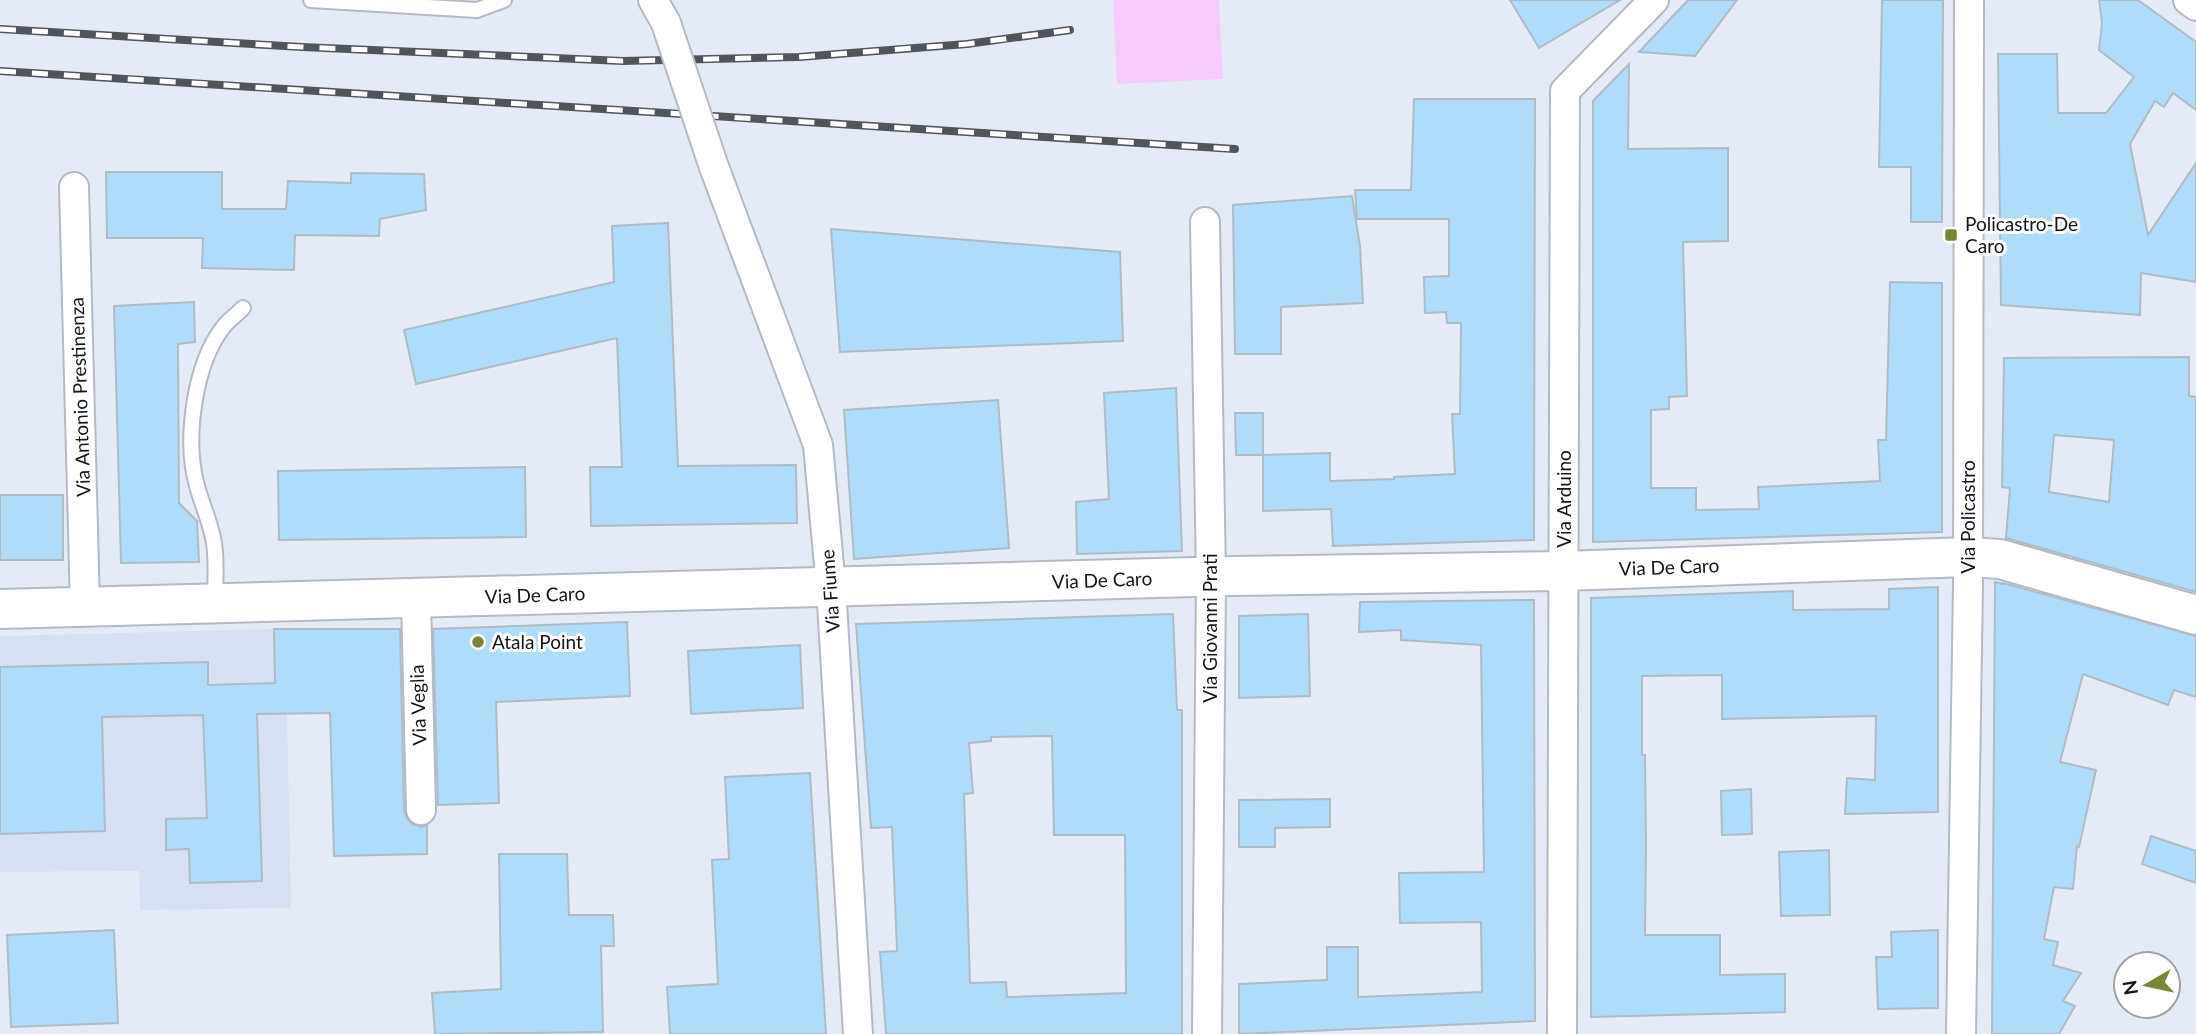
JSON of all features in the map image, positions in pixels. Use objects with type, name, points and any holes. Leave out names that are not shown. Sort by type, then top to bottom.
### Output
[{"type":"main road","name":"Via De Caro","points":[[0,609],[1211,577],[1563,571],[1968,557],[2000,559],[2196,615]]},
{"type":"street","name":"Via Arduino","points":[[1562,1034],[1565,91],[1654,0]]},
{"type":"street","name":"Via Policastro","points":[[1961,1034],[1968,557],[1969,0]]},
{"type":"street","points":[[2188,0],[2196,6]]},
{"type":"street","name":"Via Fiume","points":[[660,8],[713,167],[818,445],[831,587],[858,1034]]},
{"type":"street","name":"Via Antonio Prestinenza","points":[[74,187],[85,607]]},
{"type":"street","name":"Via Giovanni Prati","points":[[1205,222],[1211,577],[1206,1034]]},
{"type":"street","name":"Via Veglia","points":[[415,599],[421,810]]},
{"type":"lane","points":[[311,0],[477,10],[504,0]]},
{"type":"lane","points":[[215,603],[214,544],[192,460],[193,422],[197,382],[208,353],[224,326],[243,308]]},
{"type":"shaded area","points":[[1113,0],[1219,0],[1223,79],[1117,84]]},
{"type":"shaded area","points":[[274,629],[274,642],[284,642],[286,664],[291,908],[140,910],[139,871],[0,872],[0,636]]},
{"type":"building","points":[[1510,0],[1620,0],[1539,48]]},
{"type":"building","points":[[1688,0],[1737,0],[1695,56],[1639,52]]},
{"type":"building","points":[[1882,0],[1943,0],[1942,222],[1911,222],[1911,167],[1879,167]]},
{"type":"building","points":[[2099,0],[2138,0],[2196,42],[2196,110],[2173,93],[2164,107],[2155,101],[2130,144],[2148,235],[2196,163],[2196,282],[2141,273],[2140,315],[2001,305],[1998,54],[2057,54],[2058,113],[2106,113],[2134,77],[2099,50],[2102,23]]},
{"type":"building","points":[[1629,64],[1628,149],[1728,148],[1728,241],[1683,242],[1687,396],[1669,397],[1669,409],[1651,410],[1651,488],[1696,488],[1696,510],[1759,509],[1758,487],[1880,481],[1878,440],[1886,440],[1890,282],[1942,283],[1942,532],[1593,542],[1593,101]]},
{"type":"building","points":[[1414,99],[1535,99],[1534,540],[1333,546],[1331,509],[1263,511],[1263,455],[1330,453],[1330,481],[1455,474],[1452,414],[1460,414],[1461,323],[1447,323],[1446,312],[1425,313],[1424,277],[1449,276],[1449,219],[1357,219],[1355,190],[1411,190]]},
{"type":"building","points":[[106,172],[222,172],[222,209],[286,209],[288,181],[351,183],[351,173],[424,174],[426,210],[380,219],[379,236],[295,235],[294,270],[202,268],[203,238],[107,238]]},
{"type":"building","points":[[1352,196],[1360,246],[1363,303],[1281,307],[1281,354],[1235,354],[1233,205]]},
{"type":"building","points":[[668,223],[678,466],[796,465],[797,523],[591,526],[590,467],[622,467],[617,338],[416,384],[404,330],[614,282],[612,226]]},
{"type":"building","points":[[831,229],[1120,252],[1123,341],[840,352]]},
{"type":"building","points":[[194,302],[195,342],[178,344],[179,503],[197,521],[199,562],[121,563],[114,306]]},
{"type":"building","points":[[2189,357],[2189,396],[2196,397],[2196,592],[2006,538],[2010,488],[2002,487],[2004,358]],"holes":[[[2054,435],[2114,440],[2109,502],[2049,492]]]},
{"type":"building","points":[[1176,388],[1182,551],[1077,554],[1076,502],[1109,499],[1104,393]]},
{"type":"building","points":[[998,400],[1009,548],[854,559],[844,410]]},
{"type":"building","points":[[1235,413],[1263,413],[1263,455],[1236,455]]},
{"type":"building","points":[[525,467],[526,537],[279,540],[278,471]]},
{"type":"building","points":[[0,495],[63,495],[63,560],[0,560]]},
{"type":"building","points":[[1995,582],[2196,636],[2196,697],[2174,690],[2168,705],[2083,674],[2060,762],[2096,770],[2079,847],[2077,846],[2073,889],[2054,887],[2044,939],[2058,942],[2053,965],[2081,973],[2063,1001],[2075,1006],[2059,1034],[1992,1034]]},
{"type":"building","points":[[1938,587],[1938,812],[1845,814],[1847,778],[1875,780],[1876,716],[1722,719],[1722,675],[1642,676],[1645,935],[1720,935],[1720,975],[1785,974],[1785,1012],[1591,1017],[1591,598],[1793,591],[1793,610],[1889,609],[1889,589]]},
{"type":"building","points":[[1534,600],[1535,1021],[1239,1034],[1239,984],[1327,980],[1327,947],[1358,947],[1358,997],[1482,992],[1481,922],[1400,923],[1399,873],[1484,872],[1481,645],[1401,640],[1401,630],[1359,632],[1360,602]]},
{"type":"building","points":[[1173,614],[1177,710],[1182,710],[1182,1034],[886,1034],[880,952],[897,951],[892,827],[871,828],[856,624]],"holes":[[[1052,736],[1054,835],[1125,835],[1126,993],[1007,997],[1006,982],[970,983],[964,794],[973,793],[969,743],[991,741],[991,737]]]},
{"type":"building","points":[[1308,614],[1310,696],[1239,698],[1239,616]]},
{"type":"building","points":[[627,622],[630,696],[496,702],[499,803],[438,805],[433,629]]},
{"type":"building","points":[[274,629],[400,629],[404,810],[412,824],[421,827],[427,825],[427,854],[334,856],[330,713],[257,714],[262,881],[190,883],[189,849],[166,850],[166,819],[207,818],[203,715],[102,717],[105,831],[0,834],[0,667],[208,662],[208,685],[275,683]]},
{"type":"building","points":[[800,645],[803,708],[691,714],[688,651]]},
{"type":"building","points":[[810,773],[826,1034],[670,1034],[667,987],[718,984],[712,860],[729,859],[725,777]]},
{"type":"building","points":[[1751,789],[1752,834],[1722,835],[1721,791]]},
{"type":"building","points":[[1330,799],[1330,827],[1275,828],[1275,847],[1239,847],[1239,800]]},
{"type":"building","points":[[2151,836],[2196,851],[2196,883],[2142,864]]},
{"type":"building","points":[[1829,850],[1830,915],[1781,916],[1779,852]]},
{"type":"building","points":[[499,854],[567,854],[569,915],[613,915],[614,946],[601,946],[603,1032],[435,1034],[432,993],[501,989]]},
{"type":"building","points":[[114,930],[118,1023],[11,1027],[7,935]]},
{"type":"building","points":[[1938,930],[1938,1008],[1878,1009],[1876,957],[1892,957],[1891,932]]},
{"type":"railway","points":[[0,29],[302,47],[623,61],[799,57],[967,44],[1070,30]]},
{"type":"railway","points":[[0,71],[1235,149]]},
{"type":"place","name":"Policastro-De Caro","points":[[1951,235]]},
{"type":"place","name":"Atala Point","points":[[478,642]]}]
